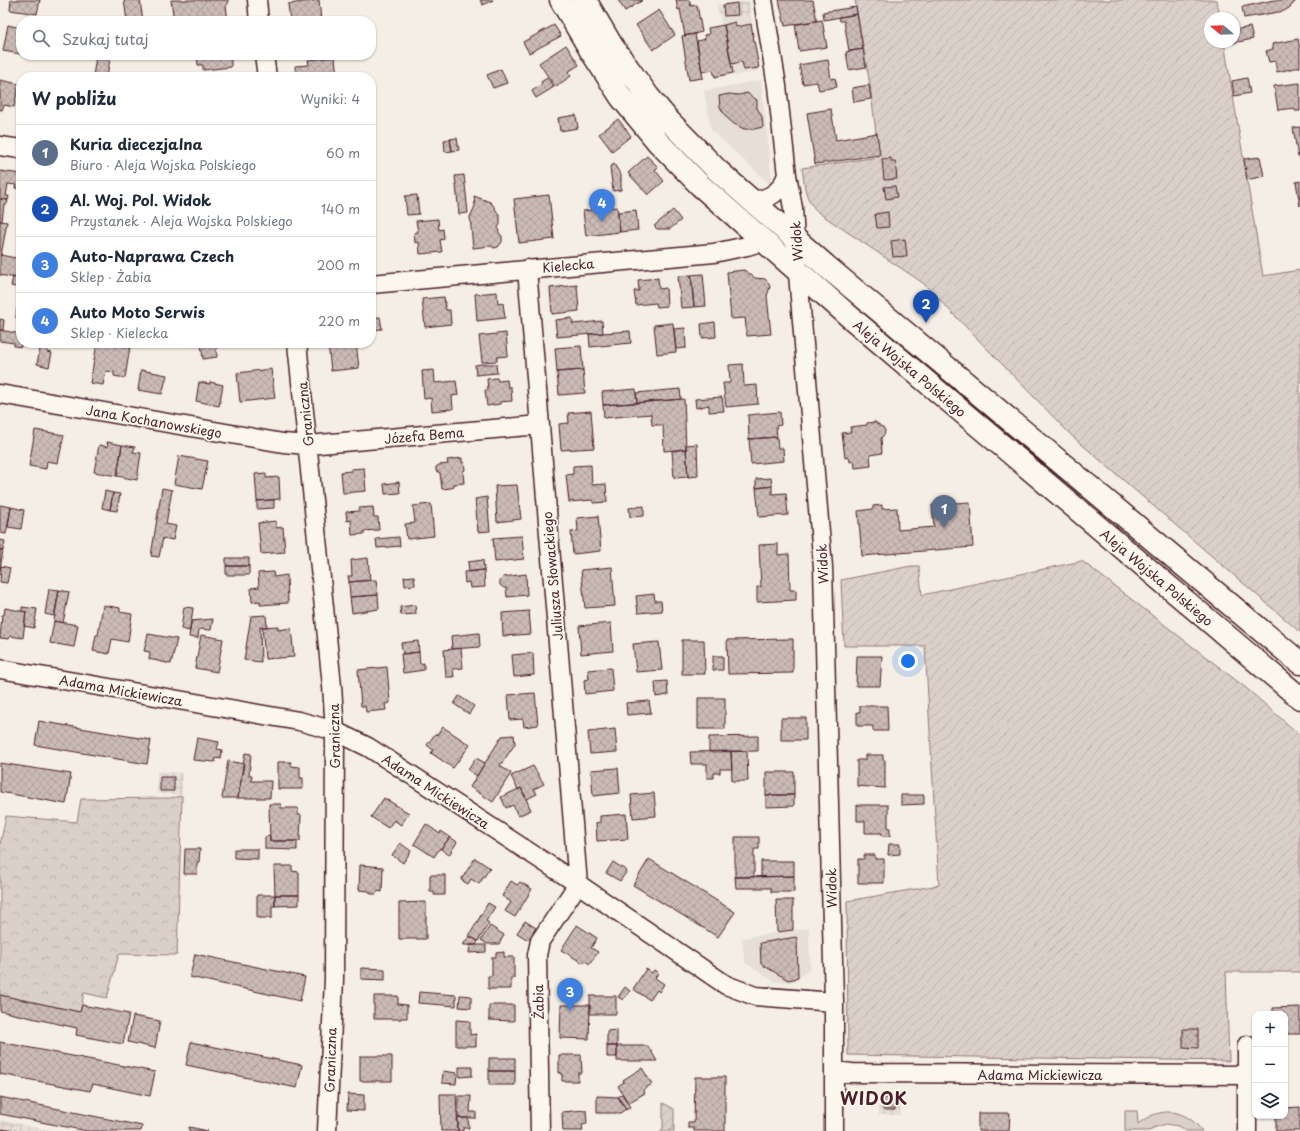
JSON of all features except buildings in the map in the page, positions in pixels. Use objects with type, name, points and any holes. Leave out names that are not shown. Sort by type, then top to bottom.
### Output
[{"type":"main road","name":"Aleja Wojska Polskiego","points":[[561,0],[608,78],[638,118],[658,142],[700,185],[798,272],[1300,698]]},
{"type":"main road","name":"Aleja Wojska Polskiego","points":[[585,0],[627,67],[652,101],[717,170],[795,239],[1300,663]]},
{"type":"street","points":[[257,0],[259,16]]},
{"type":"street","name":"Widok","points":[[763,0],[777,86],[787,175],[793,208],[823,567],[834,1002],[834,1131]]},
{"type":"street","points":[[264,60],[266,72]]},
{"type":"street","points":[[0,146],[16,148]]},
{"type":"street","points":[[751,201],[760,200],[774,194],[784,183],[787,175]]},
{"type":"street","name":"Kielecka","points":[[376,284],[714,253],[764,241]]},
{"type":"street","name":"Juliusza Słowackiego","points":[[527,269],[578,884]]},
{"type":"street","name":"Graniczna","points":[[298,348],[332,686],[335,731],[334,979],[327,1131]]},
{"type":"street","name":"Jana Kochanowskiego","points":[[0,394],[283,443],[308,445]]},
{"type":"street","name":"Józefa Bema","points":[[308,445],[540,424]]},
{"type":"street","name":"Adama Mickiewicza","points":[[0,669],[299,721],[335,731],[368,747],[390,761],[578,884],[726,985],[755,996],[834,1002]]},
{"type":"street","name":"Żabia","points":[[540,1131],[537,955],[540,940],[578,884]]},
{"type":"street","points":[[1247,1045],[1247,1131]]},
{"type":"street","name":"Adama Mickiewicza","points":[[834,1071],[860,1073],[1246,1075]]},
{"type":"shaded area","points":[[749,1],[751,16],[720,19],[717,5]]},
{"type":"shaded area","points":[[751,16],[759,71],[732,76],[720,19]]},
{"type":"shaded area","points":[[761,80],[772,186],[711,130],[704,91]]},
{"type":"shaded area","points":[[157,772],[182,773],[182,795],[157,794]]},
{"type":"shaded area","points":[[809,928],[810,968],[795,982],[775,982],[745,963],[742,938]]},
{"type":"shaded area","points":[[878,1093],[900,1094],[900,1115],[879,1115]]},
{"type":"shaded area","points":[[0,1120],[53,1131],[0,1131]]},
{"type":"green space","points":[[855,0],[1217,0],[1219,12],[1204,12],[1204,48],[1225,48],[1263,276],[1300,270],[1300,632],[1072,436],[923,283],[819,213],[810,203],[806,192],[802,168],[879,157],[870,85]]},
{"type":"green space","points":[[1082,561],[1246,688],[1300,735],[1300,972],[1226,972],[1229,1061],[848,1055],[847,901],[939,885],[925,646],[844,646],[841,580],[911,566],[919,566],[922,595]]},
{"type":"green space","points":[[182,796],[177,955],[119,954],[107,998],[84,993],[80,1012],[0,995],[0,845],[6,816],[77,822],[81,799],[170,798]]},
{"type":"green space","points":[[663,1103],[674,1109],[674,1131],[660,1131],[663,1129]]},
{"type":"green space","points":[[1125,1111],[1137,1111],[1138,1124],[1146,1118],[1163,1112],[1180,1114],[1195,1123],[1202,1131],[1186,1131],[1178,1126],[1166,1124],[1153,1128],[1149,1131],[1125,1131]]},
{"type":"place","name":"Auto Moto Serwis","points":[[602,222]]},
{"type":"place","name":"Al. Woj. Pol. Widok","points":[[926,323]]},
{"type":"place","name":"Kuria diecezjalna","points":[[944,528]]},
{"type":"place","name":"Auto-Naprawa Czech","points":[[570,1011]]},
{"type":"district","name":"WIDOK","points":[[874,1098]]}]
